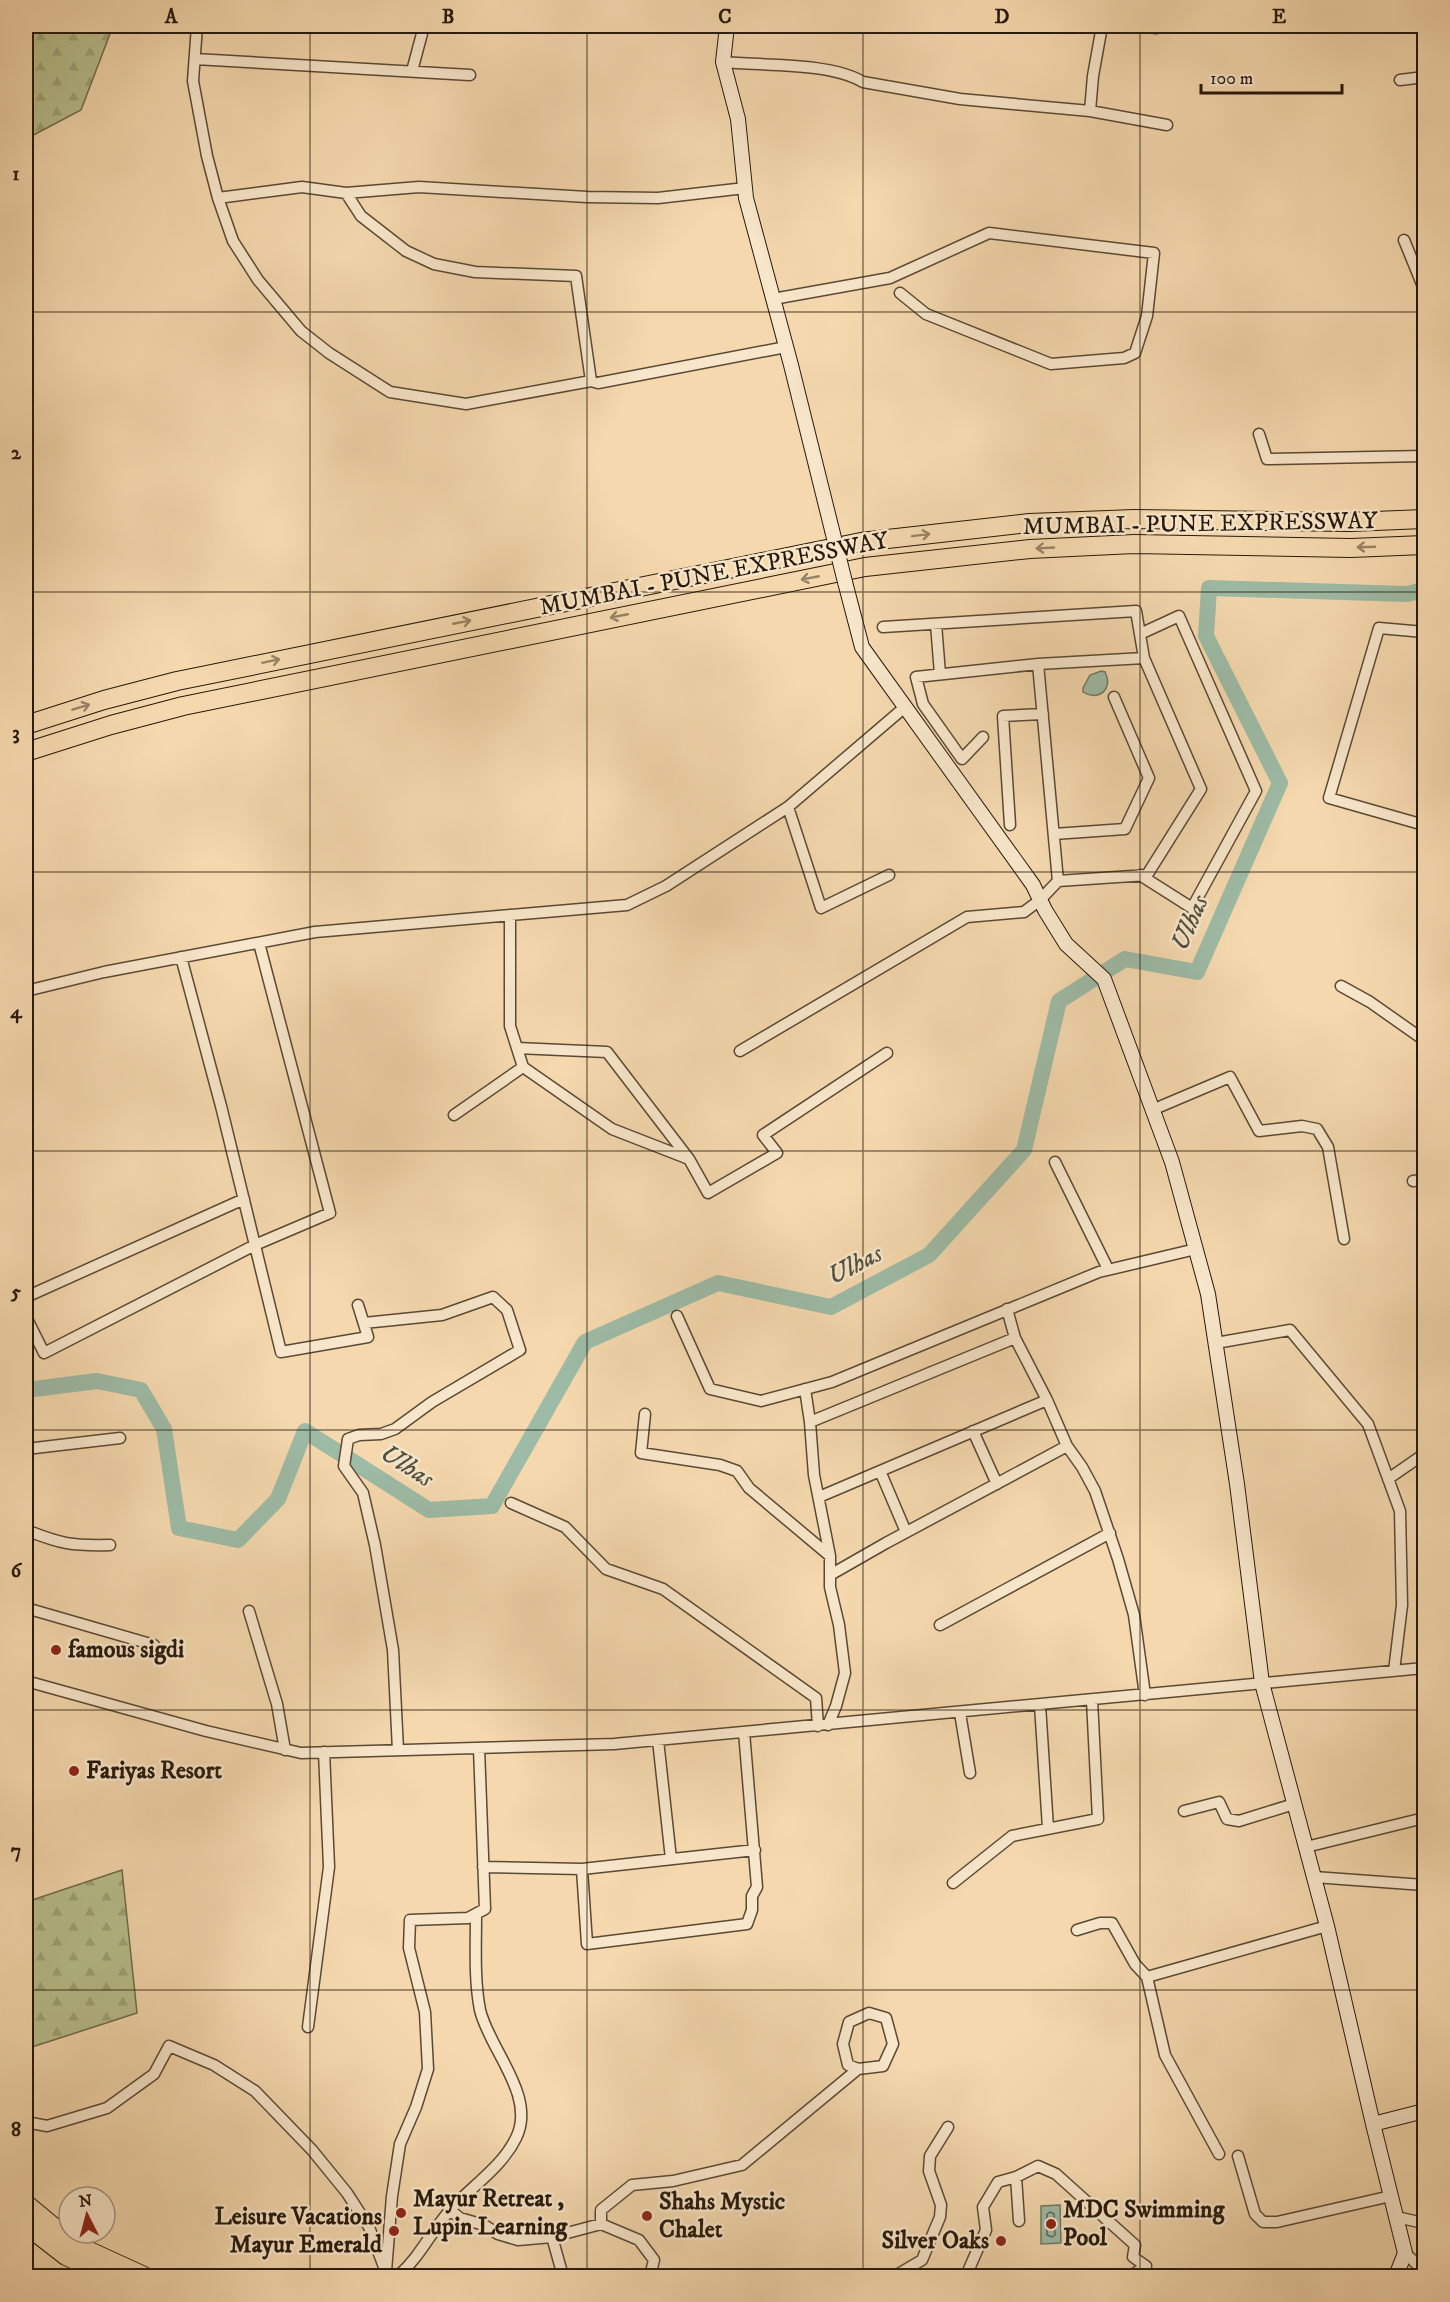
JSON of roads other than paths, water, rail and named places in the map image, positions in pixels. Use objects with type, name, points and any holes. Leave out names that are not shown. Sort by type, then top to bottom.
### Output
[{"type":"highway","name":"MUMBAI - PUNE EXPRESSWAY","points":[[26,725],[104,700],[209,674],[861,542],[1029,524],[1122,519],[1350,522],[1425,519]]},
{"type":"highway","name":"MUMBAI - PUNE EXPRESSWAY","points":[[26,752],[111,724],[183,706],[865,567],[1030,549],[1123,544],[1351,548],[1425,545]]},
{"type":"highway","points":[[26,2204],[74,2244],[144,2277]]},
{"type":"highway","points":[[26,2225],[66,2256],[109,2277]]},
{"type":"street","points":[[197,26],[193,81],[207,156],[233,241],[258,280],[302,331],[329,353],[390,392],[466,404],[591,381],[598,383],[786,347]]},
{"type":"street","points":[[412,71],[424,26]]},
{"type":"street","points":[[727,26],[723,62],[738,119],[745,188],[862,647],[1033,885],[1066,944],[1104,978],[1172,1162],[1208,1294],[1238,1484],[1262,1683],[1327,1926],[1405,2253],[1422,2269],[1425,2269]]},
{"type":"street","points":[[1090,111],[1093,76],[1102,26]]},
{"type":"street","points":[[1143,26],[1156,28]]},
{"type":"street","points":[[195,59],[470,75]]},
{"type":"street","points":[[723,62],[824,69],[853,76],[863,82],[960,99],[1090,111],[1167,125]]},
{"type":"street","points":[[1400,80],[1425,77]]},
{"type":"street","points":[[218,198],[302,187],[346,193],[419,187],[587,197],[658,198],[745,188]]},
{"type":"street","points":[[346,193],[361,216],[406,251],[434,264],[475,272],[576,276],[591,381]]},
{"type":"street","points":[[773,298],[890,279],[989,233],[1154,253],[1147,316],[1135,353],[1124,358],[1051,364],[926,314],[900,293]]},
{"type":"street","points":[[1404,240],[1422,285],[1425,285]]},
{"type":"street","points":[[1258,434],[1268,459],[1425,456]]},
{"type":"street","points":[[740,1050],[967,917],[1024,912],[1040,900],[1058,881],[1147,874],[1201,789],[1144,658],[1136,611],[883,627]]},
{"type":"street","points":[[1140,634],[1179,616],[1256,791],[1192,908],[1140,875]]},
{"type":"street","points":[[936,624],[940,674]]},
{"type":"street","points":[[1425,632],[1379,628],[1329,798],[1425,825]]},
{"type":"street","points":[[983,737],[962,759],[923,704],[916,676],[1038,664],[1144,658]]},
{"type":"street","points":[[1038,664],[1058,881]]},
{"type":"street","points":[[1054,834],[1125,829],[1149,778],[1114,697]]},
{"type":"street","points":[[26,991],[104,972],[315,932],[627,905],[666,886],[788,807],[905,707]]},
{"type":"street","points":[[1010,825],[1003,716],[1042,714]]},
{"type":"street","points":[[788,807],[821,908],[889,875]]},
{"type":"street","points":[[510,915],[510,1026],[523,1067],[612,1129],[688,1159]]},
{"type":"street","points":[[26,1317],[44,1353],[255,1245],[330,1213],[259,942]]},
{"type":"street","points":[[181,957],[221,1106],[281,1352],[368,1337],[358,1305]]},
{"type":"street","points":[[1341,986],[1370,1002],[1425,1040]]},
{"type":"street","points":[[517,1048],[607,1052],[688,1159],[708,1193],[777,1153],[763,1135],[887,1053]]},
{"type":"street","points":[[454,1115],[523,1067]]},
{"type":"street","points":[[1152,1110],[1230,1077],[1259,1131],[1302,1126],[1317,1129],[1328,1147],[1344,1239]]},
{"type":"street","points":[[1055,1162],[1108,1269]]},
{"type":"street","points":[[26,1297],[244,1199]]},
{"type":"street","points":[[677,1316],[710,1389],[761,1401],[832,1382],[1108,1269],[1196,1249]]},
{"type":"street","points":[[364,1323],[442,1315],[493,1297],[507,1310],[520,1350],[432,1402],[395,1429],[381,1434],[359,1435],[348,1439],[344,1467],[363,1493],[375,1545],[393,1650],[398,1750]]},
{"type":"street","points":[[1007,1310],[1015,1338],[1047,1400],[1067,1446],[1095,1491],[1134,1615],[1145,1695]]},
{"type":"street","points":[[1216,1343],[1290,1330],[1368,1424],[1400,1511],[1402,1605],[1394,1671]]},
{"type":"street","points":[[810,1422],[1015,1338]]},
{"type":"street","points":[[805,1389],[814,1475],[830,1556],[830,1587],[839,1625],[845,1673],[836,1706],[823,1725]]},
{"type":"street","points":[[819,1497],[1047,1400]]},
{"type":"street","points":[[645,1414],[641,1453],[720,1465],[737,1471],[749,1488],[830,1556]]},
{"type":"street","points":[[973,1431],[996,1484]]},
{"type":"street","points":[[26,1449],[120,1438]]},
{"type":"street","points":[[830,1575],[1067,1446]]},
{"type":"street","points":[[1388,1479],[1425,1454]]},
{"type":"street","points":[[880,1471],[906,1532]]},
{"type":"street","points":[[511,1503],[566,1527],[606,1569],[663,1589],[791,1679],[816,1698],[823,1725]]},
{"type":"street","points":[[26,1530],[59,1543],[78,1546],[110,1545]]},
{"type":"street","points":[[940,1625],[1110,1533]]},
{"type":"street","points":[[26,1608],[154,1645]]},
{"type":"street","points":[[249,1611],[277,1704],[285,1750]]},
{"type":"street","points":[[26,1681],[206,1731],[301,1753],[614,1744],[1425,1668]]},
{"type":"street","points":[[953,1883],[1012,1836],[1098,1819],[1092,1700]]},
{"type":"street","points":[[1040,1705],[1048,1828]]},
{"type":"street","points":[[960,1713],[970,1773]]},
{"type":"street","points":[[582,1869],[587,1944],[747,1924],[752,1910],[752,1896],[757,1887],[744,1732]]},
{"type":"street","points":[[658,1740],[671,1859]]},
{"type":"street","points":[[387,2274],[392,2196],[400,2144],[416,2107],[428,2069],[424,2012],[409,1948],[410,1920],[468,1918],[484,1909],[479,1748]]},
{"type":"street","points":[[308,2027],[329,1867],[324,1752]]},
{"type":"street","points":[[1184,1811],[1218,1802],[1227,1819],[1239,1821],[1294,1804]]},
{"type":"street","points":[[1306,1847],[1425,1818]]},
{"type":"street","points":[[483,1868],[582,1869],[755,1850]]},
{"type":"street","points":[[1314,1877],[1425,1885]]},
{"type":"street","points":[[398,2277],[412,2264],[450,2210],[502,2158],[517,2137],[521,2121],[514,2082],[481,2012],[476,1979],[476,1914]]},
{"type":"street","points":[[1077,1930],[1100,1923],[1112,1923],[1135,1964],[1147,1977],[1165,2055],[1219,2154]]},
{"type":"street","points":[[1147,1977],[1327,1926]]},
{"type":"street","points":[[601,2224],[601,2210],[632,2185],[672,2181],[742,2165],[858,2069],[883,2066],[893,2044],[886,2018],[869,2013],[849,2022],[843,2044],[848,2065],[858,2069]]},
{"type":"street","points":[[26,2122],[46,2126],[107,2108],[154,2074],[169,2046],[214,2065],[255,2091],[312,2150],[347,2193],[369,2227],[387,2274]]},
{"type":"street","points":[[1373,2124],[1425,2111]]},
{"type":"street","points":[[895,2277],[922,2260],[940,2217],[942,2205],[929,2171],[930,2156],[948,2127]]},
{"type":"street","points":[[1238,2156],[1256,2214],[1263,2222],[1277,2222],[1391,2196]]},
{"type":"street","points":[[966,2277],[986,2230],[983,2207],[998,2182],[1016,2177],[1038,2166],[1056,2174],[1135,2245],[1133,2257],[1146,2266],[1131,2277]]},
{"type":"street","points":[[1016,2177],[1019,2221]]},
{"type":"street","points":[[450,2210],[460,2218],[484,2225],[498,2234],[518,2240],[552,2236],[601,2224],[639,2240],[654,2260],[650,2277]]},
{"type":"street","points":[[1396,2217],[1425,2223]]},
{"type":"street","points":[[552,2236],[563,2277]]},
{"type":"street","points":[[1396,2277],[1405,2253]]},
{"type":"water","points":[[1105,672],[1107,678],[1103,692],[1099,695],[1089,695],[1083,692],[1090,675]]},
{"type":"water","name":"MDC Swimming Pool","points":[[1060,2205],[1061,2243],[1041,2244],[1041,2206]]},
{"type":"waterway","name":"Ulhas","points":[[26,1390],[97,1381],[141,1390],[164,1429],[179,1528],[238,1540],[278,1499],[305,1431],[429,1510],[492,1506],[585,1342],[718,1283],[831,1307],[929,1255],[1024,1150],[1059,1001],[1125,959],[1197,972],[1280,783],[1206,636],[1209,588],[1407,594],[1424,590]]},
{"type":"railway","points":[[26,2270],[56,2276]]},
{"type":"place","name":"famous sigdi","points":[[56,1650]]},
{"type":"place","name":"Fariyas Resort","points":[[74,1771]]},
{"type":"place","name":"Mayur Retreat , Lupin Learning","points":[[401,2213]]},
{"type":"place","name":"Shahs Mystic Chalet","points":[[647,2216]]},
{"type":"place","name":"MDC Swimming Pool","points":[[1051,2224]]},
{"type":"place","name":"Leisure Vacations Mayur Emerald","points":[[394,2231]]},
{"type":"place","name":"Silver Oaks","points":[[1001,2241]]}]
